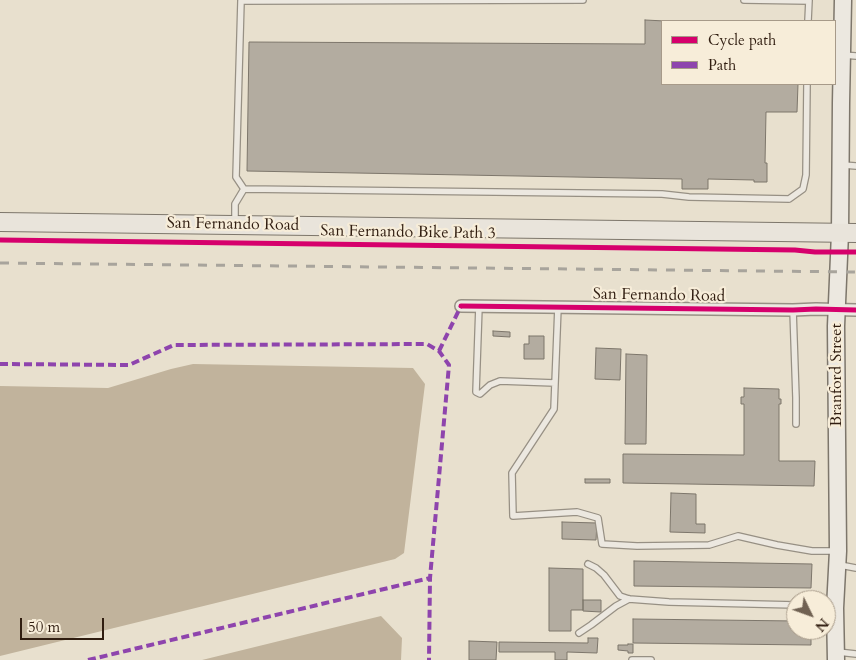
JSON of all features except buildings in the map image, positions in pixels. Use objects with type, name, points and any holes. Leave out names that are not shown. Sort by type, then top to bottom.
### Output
[{"type":"main road","name":"Branford Street","points":[[833,590],[838,558],[836,326],[848,233],[848,166],[841,103],[849,55],[843,0]]},
{"type":"main road","name":"San Fernando Road","points":[[0,222],[848,233]]},
{"type":"main road","name":"Branford Street","points":[[834,640],[836,656]]},
{"type":"street","name":"San Fernando Road","points":[[461,306],[856,310]]},
{"type":"lane","points":[[244,189],[236,177],[241,1],[583,0]]},
{"type":"lane","points":[[744,0],[809,1],[808,20]]},
{"type":"lane","points":[[244,189],[662,194],[689,197],[789,198],[803,190],[806,175],[807,85]]},
{"type":"lane","points":[[234,225],[235,204],[244,189]]},
{"type":"lane","points":[[479,306],[476,392],[480,394],[490,385],[500,381],[555,383]]},
{"type":"lane","points":[[558,307],[554,409],[512,473],[513,516],[577,512],[598,518],[602,544],[637,546],[709,545],[738,536],[838,558],[856,568]]},
{"type":"lane","points":[[793,310],[796,424]]},
{"type":"lane","points":[[588,564],[604,575],[620,596],[629,599],[669,602],[786,605]]},
{"type":"lane","points":[[579,633],[616,606],[629,599]]},
{"type":"lane","points":[[836,656],[856,654]]},
{"type":"lane","points":[[632,660],[650,660]]},
{"type":"shaded area","points":[[193,364],[413,368],[425,384],[404,553],[395,559],[0,656],[0,386],[108,388]]},
{"type":"shaded area","points":[[381,616],[402,638],[401,660],[202,660]]},
{"type":"railway","points":[[0,263],[856,272]]},
{"type":"marked path","points":[[439,351],[461,306]]},
{"type":"marked path","points":[[0,364],[129,365],[174,345],[427,344],[439,351],[449,365],[430,578],[429,660]]},
{"type":"marked path","points":[[88,660],[430,578]]},
{"type":"cycle path","name":"San Fernando Bike Path 3","points":[[0,240],[856,252]]},
{"type":"cycle path","points":[[461,306],[856,310]]}]
